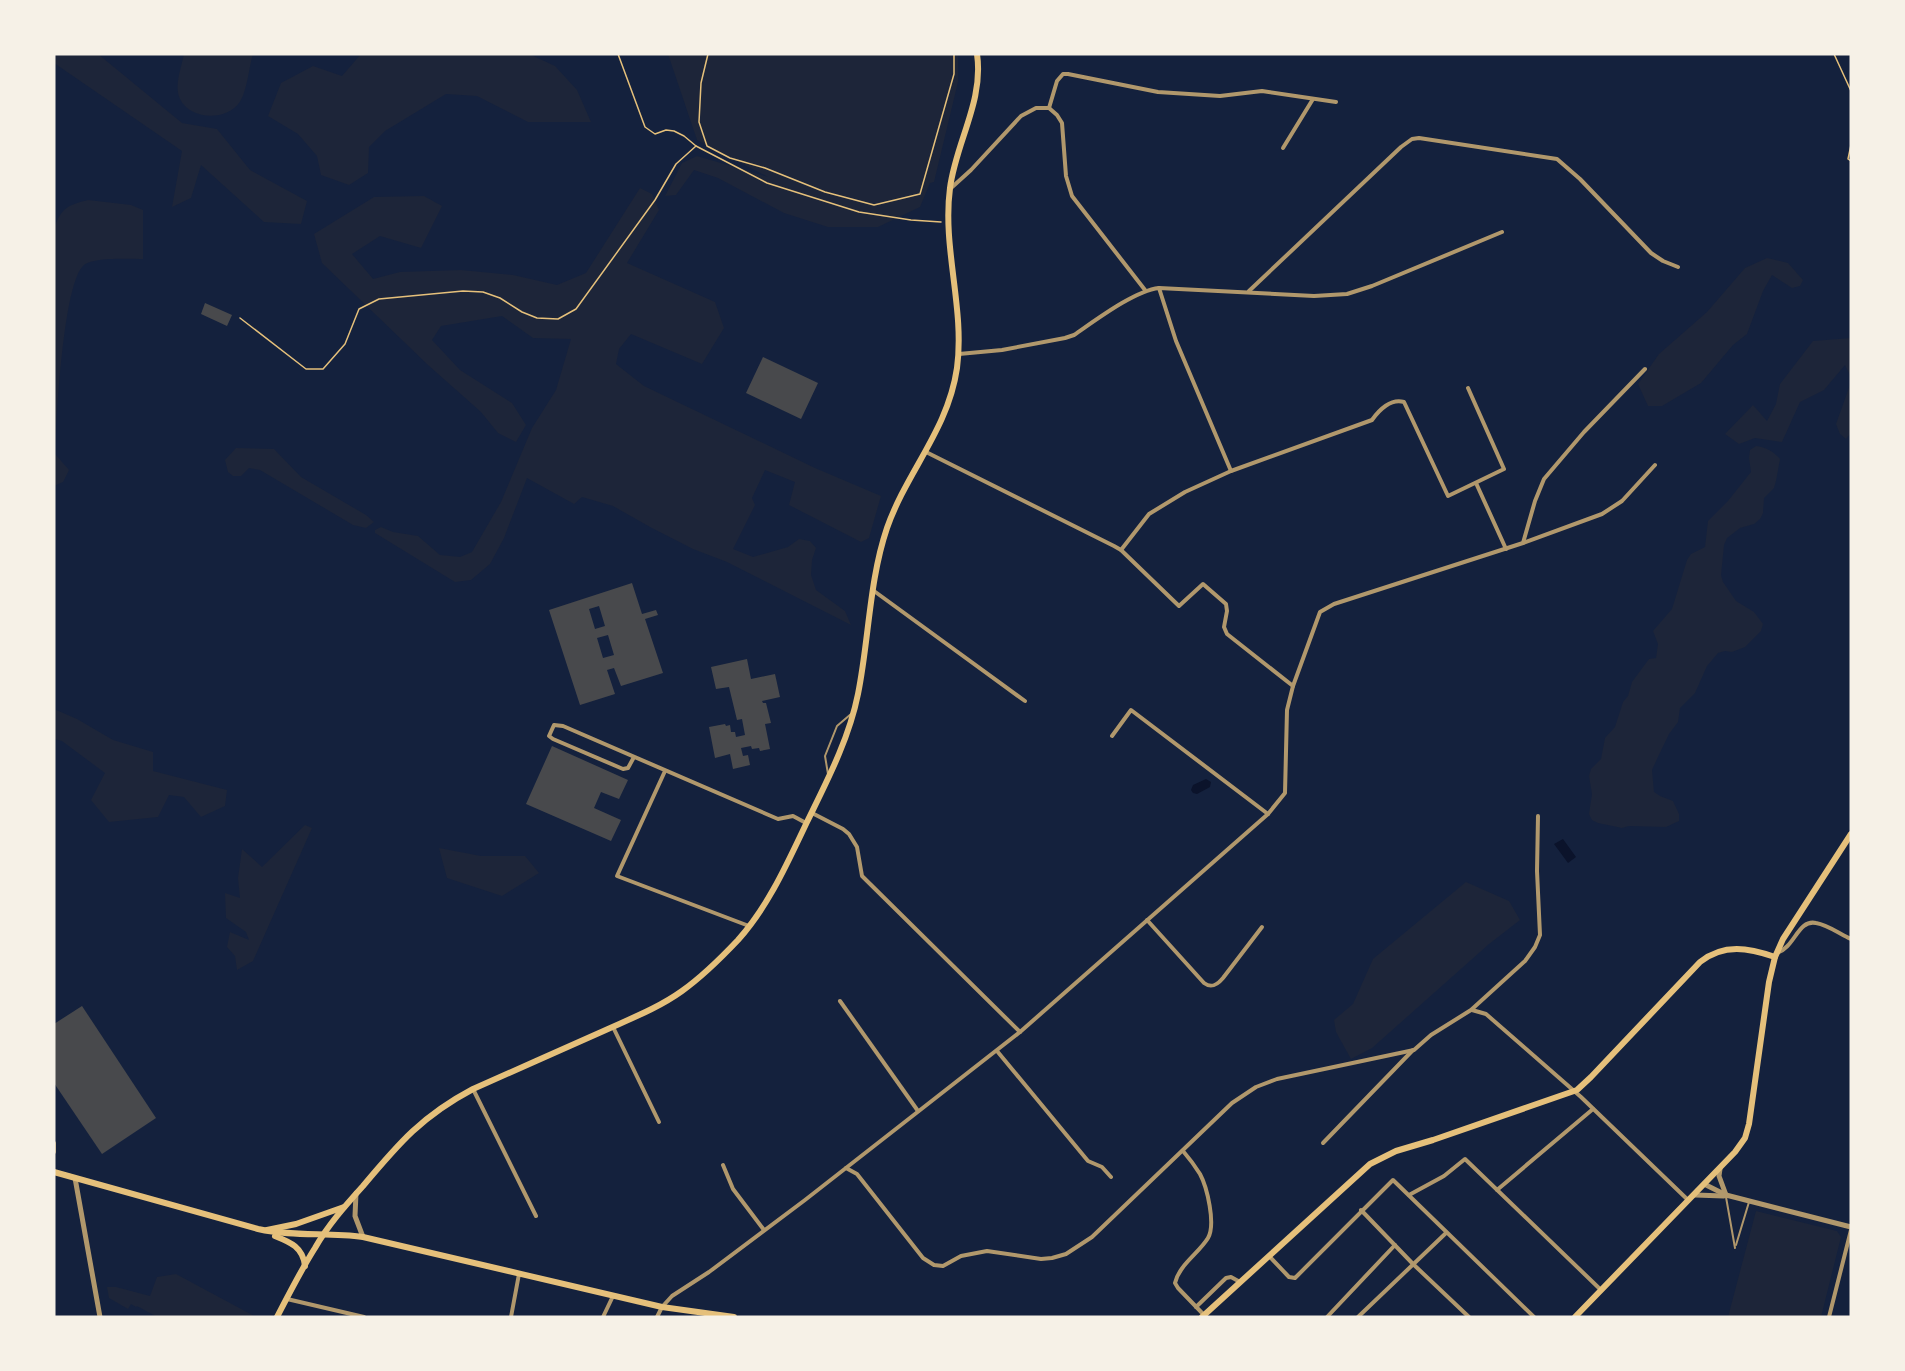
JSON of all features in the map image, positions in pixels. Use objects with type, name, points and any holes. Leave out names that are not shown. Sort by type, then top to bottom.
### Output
[{"type":"main road","points":[[277,1317],[324,1233],[344,1206],[413,1129],[438,1109],[473,1089],[614,1027],[684,990],[750,927],[773,892],[829,777],[854,712],[882,548],[889,524],[901,495],[947,410],[954,385],[958,355],[958,327],[948,222],[949,190],[955,162],[977,91],[979,68],[976,54]]},
{"type":"main road","points":[[1575,1317],[1742,1144],[1749,1128],[1767,990],[1776,955],[1783,939],[1851,834]]},
{"type":"main road","points":[[1203,1316],[1358,1173],[1379,1158],[1574,1092],[1707,956],[1731,948],[1776,955]]},
{"type":"main road","points":[[54,1172],[263,1231],[297,1246],[304,1256],[305,1266]]},
{"type":"main road","points":[[263,1231],[296,1224],[344,1206]]},
{"type":"main road","points":[[263,1231],[363,1237],[662,1307],[734,1317]]},
{"type":"street","points":[[1049,108],[1057,81],[1063,74],[1139,90],[1187,95],[1230,96],[1262,91],[1336,102]]},
{"type":"street","points":[[1282,148],[1313,99]]},
{"type":"street","points":[[949,190],[971,170],[1021,116],[1036,108],[1049,108],[1058,115],[1062,123],[1066,176],[1072,196],[1144,290]]},
{"type":"street","points":[[1248,292],[1401,147],[1412,139],[1419,138],[1557,159],[1576,175],[1651,253],[1678,267]]},
{"type":"street","points":[[958,355],[1002,350],[1065,338],[1144,290],[1159,288],[1314,296],[1355,292],[1502,232]]},
{"type":"street","points":[[1159,288],[1176,341],[1231,471]]},
{"type":"street","points":[[1523,543],[1544,479],[1591,424],[1645,369]]},
{"type":"street","points":[[1121,550],[1142,522],[1155,510],[1185,492],[1231,471],[1372,420],[1382,408],[1399,400],[1404,402],[1448,496],[1476,483],[1504,469],[1468,388]]},
{"type":"street","points":[[926,452],[1121,550],[1179,606],[1203,584],[1226,604],[1224,627],[1227,634],[1293,686]]},
{"type":"street","points":[[657,1317],[672,1296],[709,1272],[997,1051],[1268,814],[1281,800],[1286,790],[1286,715],[1293,686],[1317,616],[1325,608],[1506,549],[1602,514],[1622,501],[1655,465]]},
{"type":"street","points":[[1476,483],[1506,549]]},
{"type":"street","points":[[874,591],[1025,701]]},
{"type":"street","points":[[1112,736],[1131,711],[1268,814]]},
{"type":"street","points":[[633,757],[628,768],[623,769],[553,739],[549,733],[557,724],[778,819],[793,816],[807,823]]},
{"type":"street","points":[[665,771],[618,876],[750,927]]},
{"type":"street","points":[[812,813],[847,831],[857,847],[862,876],[1020,1032]]},
{"type":"street","points":[[1323,1143],[1414,1050],[1431,1035],[1471,1010],[1525,961],[1535,947],[1540,935],[1537,871],[1538,816]]},
{"type":"street","points":[[1147,920],[1209,986],[1217,984],[1223,978],[1262,927]]},
{"type":"street","points":[[1776,955],[1787,948],[1803,927],[1812,922],[1851,939]]},
{"type":"street","points":[[840,1001],[918,1111]]},
{"type":"street","points":[[1471,1010],[1486,1014],[1593,1109],[1689,1201]]},
{"type":"street","points":[[614,1027],[658,1122]]},
{"type":"street","points":[[846,1167],[857,1174],[923,1258],[935,1266],[943,1266],[961,1256],[987,1251],[1049,1259],[1066,1254],[1092,1237],[1232,1103],[1264,1083],[1414,1050]]},
{"type":"street","points":[[997,1051],[1088,1161],[1102,1167],[1111,1177]]},
{"type":"street","points":[[473,1089],[536,1216]]},
{"type":"street","points":[[1497,1190],[1593,1109]]},
{"type":"street","points":[[54,1143],[54,1152]]},
{"type":"street","points":[[1183,1151],[1201,1177],[1211,1218],[1209,1237],[1175,1280],[1178,1288],[1203,1316]]},
{"type":"street","points":[[1409,1195],[1444,1176],[1466,1159],[1601,1290]]},
{"type":"street","points":[[723,1165],[730,1184],[764,1230]]},
{"type":"street","points":[[1720,1169],[1719,1176],[1726,1196]]},
{"type":"street","points":[[75,1178],[100,1317]]},
{"type":"street","points":[[1269,1256],[1289,1277],[1295,1278],[1393,1180],[1534,1317]]},
{"type":"street","points":[[1704,1184],[1726,1196]]},
{"type":"street","points":[[356,1193],[355,1216],[363,1237]]},
{"type":"street","points":[[1695,1195],[1726,1196],[1851,1228],[1829,1317]]},
{"type":"street","points":[[1361,1210],[1469,1317]]},
{"type":"street","points":[[1358,1317],[1446,1233]]},
{"type":"street","points":[[1327,1317],[1395,1245]]},
{"type":"street","points":[[511,1317],[519,1274]]},
{"type":"street","points":[[1196,1307],[1226,1278],[1232,1277],[1240,1282]]},
{"type":"street","points":[[603,1317],[613,1296]]},
{"type":"street","points":[[287,1299],[364,1317]]},
{"type":"lane","points":[[829,777],[825,756],[837,726],[854,712]]},
{"type":"lane","points":[[1726,1196],[1735,1248],[1749,1202]]},
{"type":"path","points":[[618,54],[645,127],[655,134],[666,130],[674,131],[696,146],[767,183],[859,212],[911,220],[948,222]]},
{"type":"path","points":[[708,54],[701,82],[699,122],[707,146],[730,158],[765,168],[825,192],[874,204],[920,194],[954,74],[954,54]]},
{"type":"path","points":[[1834,54],[1851,92]]},
{"type":"path","points":[[1851,145],[1848,159],[1851,161]]},
{"type":"path","points":[[240,318],[306,369],[323,369],[345,344],[359,309],[379,299],[463,291],[483,292],[500,298],[522,312],[537,318],[558,319],[576,309],[656,200],[676,164],[696,146]]},
{"type":"shaded area","points":[[54,54],[98,54],[182,123],[217,129],[250,170],[307,201],[301,224],[264,222],[201,165],[191,198],[172,207],[182,151],[54,63]]},
{"type":"shaded area","points":[[184,54],[253,54],[242,99],[233,109],[226,113],[208,116],[185,106],[178,94]]},
{"type":"shaded area","points":[[361,54],[529,54],[555,66],[577,90],[591,122],[528,122],[477,96],[446,94],[385,131],[369,147],[368,173],[349,185],[321,175],[317,156],[298,134],[268,116],[281,83],[313,66],[342,76]]},
{"type":"shaded area","points":[[668,54],[958,54],[958,82],[934,182],[930,183],[920,207],[878,227],[828,227],[784,213],[718,178],[694,170],[676,195],[665,196],[682,163],[697,156],[768,177],[697,140]]},
{"type":"shaded area","points":[[640,188],[652,194],[659,210],[627,263],[715,302],[724,328],[702,364],[631,334],[619,349],[616,364],[644,386],[815,468],[881,496],[869,538],[861,542],[789,505],[795,482],[765,470],[752,498],[755,505],[733,549],[753,557],[788,547],[799,539],[810,541],[816,548],[811,575],[816,590],[845,611],[851,625],[727,562],[693,549],[613,506],[582,497],[574,504],[527,478],[504,538],[490,564],[471,580],[455,582],[375,533],[375,530],[381,527],[393,532],[418,536],[440,555],[460,557],[472,552],[501,502],[532,428],[556,390],[571,339],[533,338],[502,316],[441,326],[432,340],[460,370],[512,403],[526,425],[516,442],[498,433],[481,412],[428,365],[322,263],[314,234],[374,197],[424,196],[442,206],[421,248],[380,236],[352,254],[373,279],[400,272],[461,270],[513,275],[557,285],[586,273]]},
{"type":"shaded area","points":[[88,200],[131,205],[143,210],[143,259],[89,262],[84,265],[77,277],[71,297],[62,354],[55,454],[69,470],[63,482],[54,486],[54,229],[59,216],[66,208]]},
{"type":"shaded area","points":[[1767,258],[1788,263],[1803,280],[1800,286],[1792,288],[1772,275],[1763,291],[1747,334],[1733,345],[1701,383],[1662,406],[1648,406],[1638,384],[1659,354],[1707,312],[1745,268]]},
{"type":"shaded area","points":[[1851,338],[1851,377],[1845,365],[1824,390],[1800,402],[1782,442],[1755,438],[1739,444],[1725,434],[1753,405],[1767,421],[1776,404],[1780,384],[1813,341]]},
{"type":"shaded area","points":[[1851,382],[1851,433],[1846,439],[1840,434],[1836,424]]},
{"type":"shaded area","points":[[1756,446],[1770,450],[1780,459],[1776,481],[1774,488],[1764,498],[1763,513],[1760,519],[1754,524],[1740,528],[1727,538],[1724,545],[1721,575],[1736,601],[1754,612],[1763,624],[1761,631],[1745,647],[1732,652],[1718,653],[1707,666],[1695,693],[1680,708],[1678,722],[1669,734],[1652,770],[1654,792],[1673,801],[1679,814],[1679,821],[1666,827],[1629,826],[1622,828],[1598,823],[1592,820],[1589,814],[1592,794],[1589,776],[1591,769],[1601,759],[1605,738],[1615,727],[1632,682],[1649,659],[1656,658],[1658,644],[1653,631],[1672,609],[1687,560],[1691,554],[1705,547],[1708,521],[1728,501],[1751,472],[1750,450]]},
{"type":"shaded area","points":[[236,448],[274,449],[301,477],[374,522],[366,528],[353,525],[260,470],[249,468],[241,476],[233,476],[228,472],[225,460]]},
{"type":"shaded area","points":[[54,709],[77,719],[113,740],[153,752],[153,771],[227,790],[225,806],[201,817],[184,797],[169,795],[158,817],[109,822],[91,800],[105,773],[62,741],[54,739]]},
{"type":"shaded area","points":[[1206,779],[1211,782],[1210,787],[1197,794],[1193,793],[1191,790],[1193,785]]},
{"type":"shaded area","points":[[305,825],[312,828],[253,961],[237,970],[235,956],[227,947],[230,932],[249,940],[246,932],[226,918],[225,893],[240,898],[238,878],[242,849],[262,867]]},
{"type":"shaded area","points":[[1563,839],[1576,857],[1568,863],[1554,844]]},
{"type":"shaded area","points":[[439,848],[481,856],[525,856],[539,873],[502,896],[447,878]]},
{"type":"shaded area","points":[[1466,882],[1509,901],[1520,920],[1489,944],[1372,1048],[1351,1059],[1336,1032],[1334,1020],[1353,1004],[1373,959]]},
{"type":"shaded area","points":[[1756,1211],[1837,1231],[1841,1237],[1821,1317],[1728,1317]]},
{"type":"shaded area","points":[[176,1274],[256,1317],[157,1317],[131,1304],[128,1309],[109,1298],[107,1287],[116,1287],[150,1296],[157,1277]]},
{"type":"building","points":[[205,303],[232,315],[227,326],[201,314]]},
{"type":"building","points":[[763,357],[818,383],[801,419],[746,393]]},
{"type":"building","points":[[632,583],[642,614],[656,610],[658,615],[645,619],[663,673],[621,686],[614,668],[607,670],[615,694],[580,705],[549,610]],"holes":[[[599,606],[605,626],[595,629],[589,609]],[[608,635],[614,655],[603,658],[597,638]]]},
{"type":"building","points":[[747,659],[751,679],[775,674],[780,697],[762,701],[766,703],[771,723],[765,724],[770,749],[760,751],[759,748],[752,749],[751,746],[741,748],[743,756],[748,755],[750,765],[733,769],[730,754],[715,758],[709,727],[730,725],[731,732],[735,732],[736,737],[745,735],[742,719],[737,720],[729,687],[716,689],[711,667]]},
{"type":"building","points":[[552,746],[628,780],[619,799],[601,792],[594,808],[621,820],[611,841],[526,804]]},
{"type":"building","points":[[82,1006],[156,1118],[102,1154],[54,1083],[54,1024]]}]
